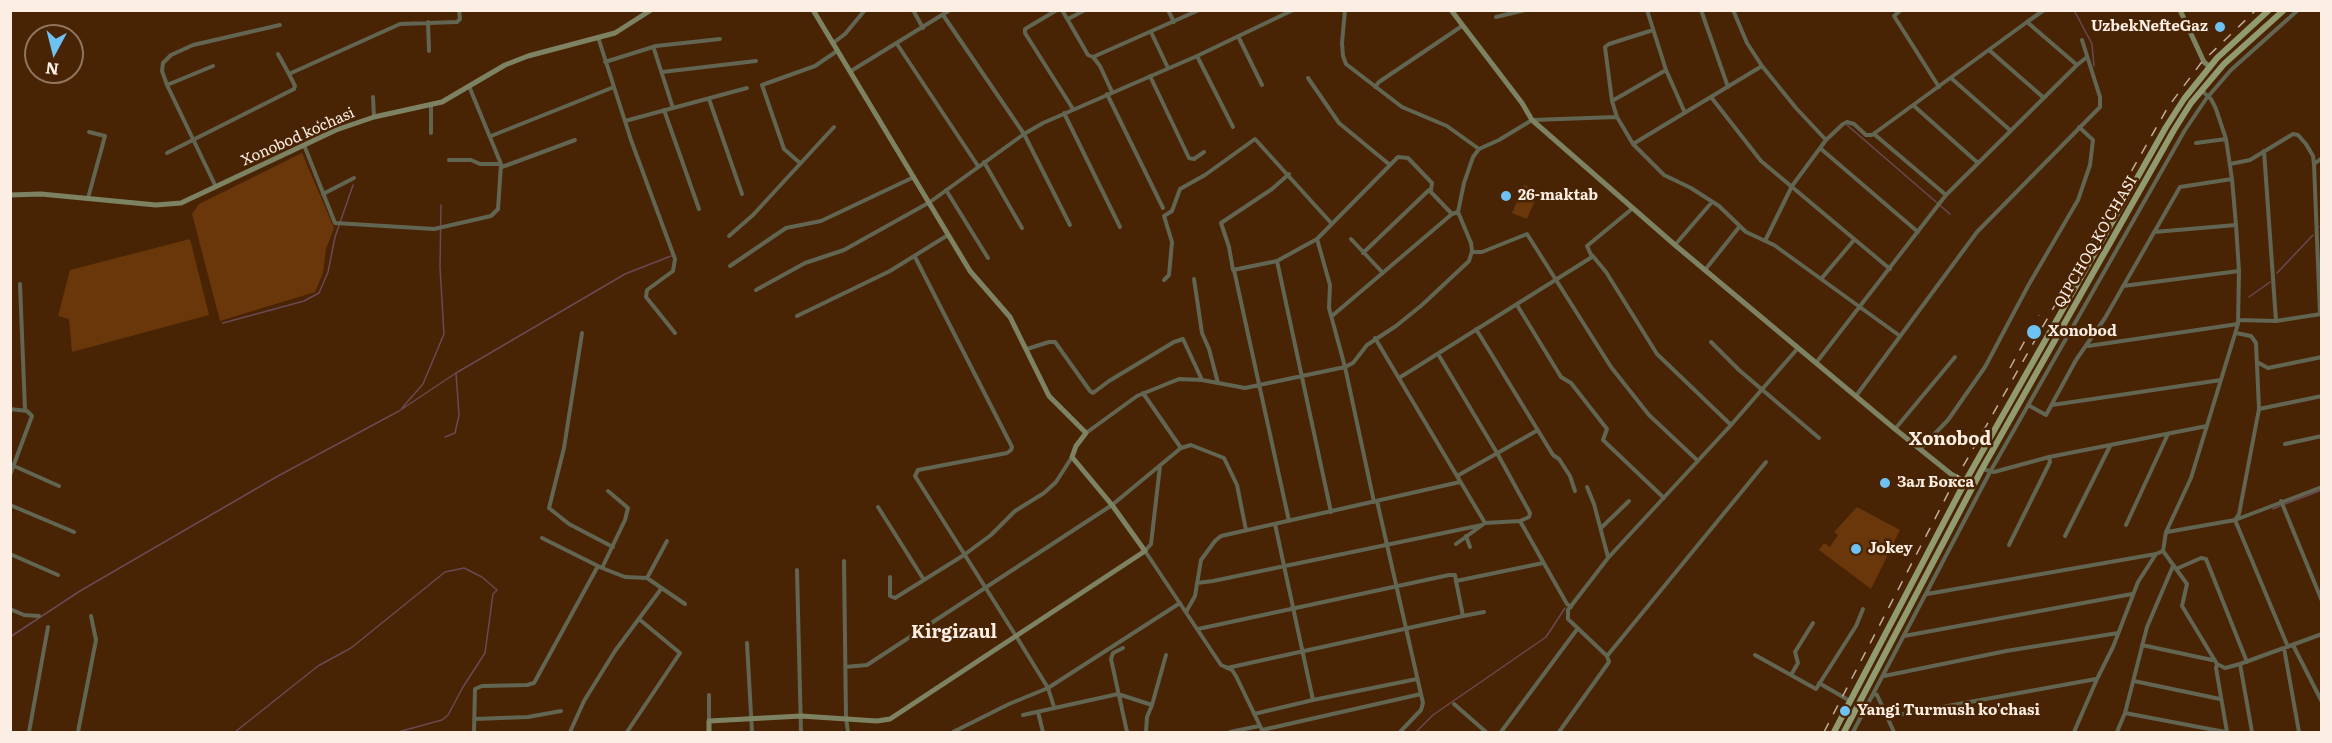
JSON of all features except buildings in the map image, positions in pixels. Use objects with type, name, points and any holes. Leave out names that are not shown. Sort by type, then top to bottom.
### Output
[{"type":"main road","name":"QIPCHOQ KO'CHASI","points":[[1834,732],[1965,482],[2152,151],[2194,85],[2243,33],[2269,10]]},
{"type":"main road","name":"QIPCHOQ KO'CHASI","points":[[1844,732],[1982,469],[2166,144],[2201,91],[2216,73],[2243,45],[2284,10]]},
{"type":"main road","points":[[2210,67],[2216,73]]},
{"type":"main road","points":[[2194,85],[2201,91]]},
{"type":"street","points":[[289,74],[400,24],[457,21],[460,19],[459,10]]},
{"type":"street","name":"Xonobod koʻchasi","points":[[10,195],[174,205],[185,202],[344,126],[447,99],[513,61],[623,29],[651,10]]},
{"type":"street","points":[[813,10],[851,71],[886,136],[930,202],[970,271],[1011,317],[1049,396],[1086,433]]},
{"type":"street","points":[[833,43],[845,34],[865,10]]},
{"type":"street","points":[[913,10],[922,28]]},
{"type":"street","points":[[851,71],[950,10]]},
{"type":"street","points":[[1057,10],[1026,29],[1025,33],[1073,109]]},
{"type":"street","points":[[1062,10],[1088,55],[1093,57],[1163,208]]},
{"type":"street","points":[[1068,19],[1085,10]]},
{"type":"street","points":[[1168,10],[1174,22]]},
{"type":"street","points":[[1093,57],[1199,10]]},
{"type":"street","points":[[756,290],[805,263],[844,250],[930,202],[1024,134],[1064,113],[1197,56],[1293,10]]},
{"type":"street","points":[[1345,10],[1341,35],[1344,60],[1349,67],[1402,107],[1455,130],[1479,149]]},
{"type":"street","points":[[1451,10],[1522,103],[1532,120],[1855,396],[1951,474],[1973,486]]},
{"type":"street","points":[[1496,17],[1525,10]]},
{"type":"street","points":[[1647,10],[1666,70],[1685,112]]},
{"type":"street","points":[[1701,10],[1728,87]]},
{"type":"street","points":[[1733,10],[1748,43],[1762,66],[1826,140]]},
{"type":"street","points":[[1901,10],[1894,16],[1939,87]]},
{"type":"street","points":[[1765,241],[1792,186],[1826,140],[1847,122],[1854,123],[1866,135],[1874,134],[2044,10]]},
{"type":"street","points":[[2180,10],[2205,62],[2210,67]]},
{"type":"street","points":[[1853,732],[1990,472],[2185,130],[2208,97],[2240,62],[2298,10]]},
{"type":"street","points":[[943,15],[1024,134],[1070,225]]},
{"type":"street","points":[[429,22],[429,51]]},
{"type":"street","points":[[2027,22],[2077,65]]},
{"type":"street","points":[[216,188],[167,85],[162,71],[163,63],[181,49],[280,25]]},
{"type":"street","points":[[1375,87],[1462,26]]},
{"type":"street","points":[[1653,30],[1605,47],[1612,101],[1617,117],[1633,144],[1664,175],[1691,188],[1719,206],[1740,226],[1774,245],[1899,336]]},
{"type":"street","points":[[1151,32],[1168,68]]},
{"type":"street","points":[[1238,36],[1262,85]]},
{"type":"street","points":[[598,37],[625,122],[675,259],[673,271],[647,290],[646,297],[675,333]]},
{"type":"street","points":[[605,62],[673,43],[720,39]]},
{"type":"street","points":[[1855,396],[1977,232],[2079,127],[2096,113],[2101,102],[2082,40]]},
{"type":"street","points":[[897,44],[978,166]]},
{"type":"street","points":[[654,49],[673,108]]},
{"type":"street","points":[[1989,50],[2044,98]]},
{"type":"street","points":[[800,164],[784,149],[762,85],[815,66],[837,51]]},
{"type":"street","points":[[167,153],[294,89],[295,86],[279,54]]},
{"type":"street","points":[[1197,56],[1233,127]]},
{"type":"street","points":[[1816,363],[1946,195],[2087,57]]},
{"type":"street","points":[[662,72],[756,61]]},
{"type":"street","points":[[167,85],[213,66]]},
{"type":"street","points":[[1633,144],[1762,66]]},
{"type":"street","points":[[1612,101],[1666,70]]},
{"type":"street","points":[[1150,76],[1190,159],[1204,152]]},
{"type":"street","points":[[1308,78],[1339,123],[1390,165]]},
{"type":"street","points":[[1951,78],[2011,131]]},
{"type":"street","points":[[304,145],[333,221],[338,224],[442,228],[496,213],[502,165],[469,86]]},
{"type":"street","points":[[490,136],[614,87]]},
{"type":"street","points":[[625,122],[747,88]]},
{"type":"street","points":[[2201,91],[2216,109],[2226,139],[2236,225],[2239,322],[2191,478],[2166,532],[2163,551],[2187,584],[2182,606],[2217,664],[2225,668],[2240,664],[2322,634]]},
{"type":"street","points":[[373,97],[375,117]]},
{"type":"street","points":[[1711,97],[1761,161],[1890,270]]},
{"type":"street","points":[[709,99],[742,194]]},
{"type":"street","points":[[431,105],[431,133]]},
{"type":"street","points":[[1913,105],[1978,163]]},
{"type":"street","points":[[664,110],[699,208]]},
{"type":"street","points":[[1064,113],[1120,227]]},
{"type":"street","points":[[890,577],[890,596],[893,598],[964,555],[991,535],[1015,511],[1044,493],[1056,482],[1086,433],[1143,393],[1179,379],[1202,380],[1241,388],[1345,367],[1353,363],[1375,338],[1396,326],[1422,305],[1469,261],[1472,252],[1471,243],[1458,212],[1464,183],[1473,157],[1479,149],[1532,120],[1617,117]]},
{"type":"street","points":[[729,236],[753,215],[834,127]]},
{"type":"street","points":[[1920,449],[1948,420],[1985,367],[2022,296],[2078,200],[2090,165],[2093,142],[2090,135],[2079,127]]},
{"type":"street","points":[[88,198],[105,136],[89,132]]},
{"type":"street","points":[[1874,134],[1946,195]]},
{"type":"street","points":[[2087,346],[2239,322],[2276,321],[2321,314],[2314,164],[2313,156],[2306,144],[2296,134],[2245,162],[2230,164]]},
{"type":"street","points":[[1164,280],[1168,277],[1172,242],[1164,216],[1172,211],[1180,189],[1205,175],[1255,139],[1332,224]]},
{"type":"street","points":[[2196,143],[2226,139]]},
{"type":"street","points":[[449,160],[471,160],[480,164],[502,165],[575,140]]},
{"type":"street","points":[[1820,148],[1918,232]]},
{"type":"street","points":[[2264,152],[2276,321]]},
{"type":"street","points":[[1233,270],[1277,261],[1317,239],[1398,157],[1408,158],[1432,183],[1431,190],[1452,214]]},
{"type":"street","points":[[2314,164],[2322,158]]},
{"type":"street","points":[[984,162],[1023,228]]},
{"type":"street","points":[[1288,175],[1272,189],[1221,224],[1229,247],[1289,521]]},
{"type":"street","points":[[730,266],[786,228],[821,221],[914,177]]},
{"type":"street","points":[[323,194],[354,178]]},
{"type":"street","points":[[2028,405],[2046,415],[2076,360],[2087,346],[2180,187],[2232,179]]},
{"type":"street","points":[[946,190],[988,258]]},
{"type":"street","points":[[1364,253],[1426,191],[1431,190]]},
{"type":"street","points":[[1676,245],[1712,202]]},
{"type":"street","points":[[1399,378],[1592,257],[1587,246],[1633,208]]},
{"type":"street","points":[[1332,316],[1452,214],[1458,212]]},
{"type":"street","points":[[2153,232],[2236,225]]},
{"type":"street","points":[[1705,270],[1740,226]]},
{"type":"street","points":[[1472,252],[1482,252],[1527,234],[1611,368],[1649,415],[1698,461]]},
{"type":"street","points":[[796,316],[915,257],[948,235]]},
{"type":"street","points":[[1317,239],[1330,285],[1328,303],[1423,703],[1421,711],[1400,732]]},
{"type":"street","points":[[1351,240],[1383,273]]},
{"type":"street","points":[[1821,279],[1854,240]]},
{"type":"street","points":[[1590,253],[1606,272],[1657,354],[1731,425]]},
{"type":"street","points":[[915,257],[1012,447],[1007,453],[918,471],[915,474],[1048,688],[1054,707]]},
{"type":"street","points":[[1277,261],[1331,512]]},
{"type":"street","points":[[2122,286],[2239,271]]},
{"type":"street","points":[[1194,279],[1202,333],[1218,383]]},
{"type":"street","points":[[20,284],[25,410]]},
{"type":"street","points":[[1517,305],[1561,376],[1571,383],[1607,429],[1603,440],[1664,498]]},
{"type":"street","points":[[1476,329],[1552,455],[1559,459],[1570,476],[1575,491]]},
{"type":"street","points":[[582,333],[564,448],[549,508],[569,524],[613,547]]},
{"type":"street","points":[[2235,520],[2239,514],[2259,409],[2256,343],[2253,338],[2236,333]]},
{"type":"street","points":[[1375,338],[1461,482],[1483,524]]},
{"type":"street","points":[[1028,349],[1055,342],[1090,392],[1093,393],[1174,342],[1184,339],[1202,380]]},
{"type":"street","points":[[1711,342],[1762,390],[1819,438]]},
{"type":"street","points":[[1559,732],[1609,662],[1607,656],[1568,619],[1567,614],[1571,607],[1608,558],[1731,425],[1798,348]]},
{"type":"street","points":[[1197,583],[1483,524],[1520,521],[1529,518],[1530,513],[1497,453],[1438,354]]},
{"type":"street","points":[[1895,429],[1955,357]]},
{"type":"street","points":[[2257,362],[2268,368],[2322,357]]},
{"type":"street","points":[[2051,405],[2221,380]]},
{"type":"street","points":[[1143,393],[1181,448]]},
{"type":"street","points":[[2259,409],[2322,396]]},
{"type":"street","points":[[10,409],[25,410],[32,414],[32,420],[10,475]]},
{"type":"street","points":[[1982,469],[1990,472],[2049,457],[2207,426]]},
{"type":"street","points":[[1457,476],[1538,430]]},
{"type":"street","points":[[2126,525],[2169,433]]},
{"type":"street","points":[[2285,444],[2322,436]]},
{"type":"street","points":[[845,667],[867,666],[1112,505],[1181,448],[1191,445],[1224,458],[1237,484],[1246,530]]},
{"type":"street","points":[[2065,536],[2110,446]]},
{"type":"street","points":[[1072,457],[1112,505],[1221,664],[1236,676],[1261,730]]},
{"type":"street","points":[[2008,545],[2050,462],[2049,457]]},
{"type":"street","points":[[1607,656],[1766,462]]},
{"type":"street","points":[[709,721],[801,716],[877,721],[890,719],[1145,551],[1151,544],[1160,465]]},
{"type":"street","points":[[14,466],[59,486]]},
{"type":"street","points":[[1186,612],[1195,596],[1200,560],[1221,536],[1461,482]]},
{"type":"street","points":[[2166,532],[2235,520],[2282,504],[2322,486]]},
{"type":"street","points":[[1587,487],[1594,504],[1608,558]]},
{"type":"street","points":[[474,732],[474,692],[478,687],[534,683],[590,579],[613,547],[626,520],[628,508],[608,491]]},
{"type":"street","points":[[1601,529],[1629,501]]},
{"type":"street","points":[[2282,504],[2322,601]]},
{"type":"street","points":[[10,505],[74,532]]},
{"type":"street","points":[[878,507],[924,580]]},
{"type":"street","points":[[2235,520],[2288,647],[2322,702]]},
{"type":"street","points":[[1520,521],[1567,604],[1571,607]]},
{"type":"street","points":[[1275,524],[1313,700]]},
{"type":"street","points":[[1456,544],[1483,524]]},
{"type":"street","points":[[1466,536],[1470,547]]},
{"type":"street","points":[[542,538],[625,577],[647,578],[685,604]]},
{"type":"street","points":[[647,578],[667,542]]},
{"type":"street","points":[[1926,595],[2163,551]]},
{"type":"street","points":[[10,554],[58,575]]},
{"type":"street","points":[[2073,732],[2119,633],[2133,594],[2156,554]]},
{"type":"street","points":[[2117,732],[2125,713],[2147,627],[2174,567],[2200,558],[2205,559],[2247,662]]},
{"type":"street","points":[[844,561],[848,732]]},
{"type":"street","points":[[1456,581],[1543,563]]},
{"type":"street","points":[[797,570],[801,732]]},
{"type":"street","points":[[1198,629],[1452,574],[1456,581],[1463,616]]},
{"type":"street","points":[[570,732],[584,701],[615,651],[661,589]]},
{"type":"street","points":[[1904,636],[2133,594]]},
{"type":"street","points":[[953,732],[1009,704],[1048,688],[1180,603]]},
{"type":"street","points":[[10,609],[24,615],[39,616]]},
{"type":"street","points":[[1755,655],[1816,689],[1856,626],[1863,609]]},
{"type":"street","points":[[1227,668],[1484,612]]},
{"type":"street","points":[[78,732],[96,640],[91,616]]},
{"type":"street","points":[[627,732],[680,653],[639,619]]},
{"type":"street","points":[[1791,675],[1798,663],[1795,652],[1813,623]]},
{"type":"street","points":[[29,732],[48,627]]},
{"type":"street","points":[[1501,732],[1578,628]]},
{"type":"street","points":[[1883,676],[2006,651],[2119,633]]},
{"type":"street","points":[[747,644],[752,732]]},
{"type":"street","points":[[2142,645],[2213,660]]},
{"type":"street","points":[[2288,647],[2299,732]]},
{"type":"street","points":[[1123,648],[1113,653],[1111,659],[1127,732]]},
{"type":"street","points":[[1146,732],[1147,717],[1166,655]]},
{"type":"street","points":[[2125,713],[2226,732],[2217,664]]},
{"type":"street","points":[[2240,664],[2252,732]]},
{"type":"street","points":[[1254,714],[1417,679]]},
{"type":"street","points":[[1887,717],[2097,679]]},
{"type":"street","points":[[2134,681],[2220,699]]},
{"type":"street","points":[[1819,683],[1850,701]]},
{"type":"street","points":[[1023,715],[1118,694],[1152,705]]},
{"type":"street","points":[[1230,732],[1261,730],[1421,694]]},
{"type":"street","points":[[1874,694],[1894,732]]},
{"type":"street","points":[[709,695],[709,732]]},
{"type":"street","points":[[1454,704],[1486,732]]},
{"type":"street","points":[[474,719],[528,717],[561,711]]},
{"type":"street","points":[[1038,712],[1043,732]]},
{"type":"shaded area","points":[[302,153],[334,228],[326,249],[323,273],[315,292],[220,321],[192,214],[199,204]]},
{"type":"shaded area","points":[[1524,185],[1539,191],[1527,219],[1512,213]]},
{"type":"shaded area","points":[[190,239],[209,315],[72,352],[69,319],[58,316],[70,270]]},
{"type":"shaded area","name":"Jokey","points":[[1857,507],[1900,530],[1871,589],[1819,550],[1824,543],[1830,547],[1838,535],[1834,532]]},
{"type":"waterway","points":[[2074,10],[2092,44],[2094,66]]},
{"type":"waterway","points":[[1847,125],[1950,214]]},
{"type":"waterway","points":[[223,323],[304,301],[319,293],[328,272],[335,237],[353,185]]},
{"type":"waterway","points":[[402,408],[423,384],[444,334],[440,267],[441,205]]},
{"type":"waterway","points":[[2277,273],[2313,235]]},
{"type":"waterway","points":[[10,637],[80,591],[278,476],[399,411],[456,373],[625,274],[671,256]]},
{"type":"waterway","points":[[2249,297],[2270,282]]},
{"type":"waterway","points":[[445,437],[455,433],[459,415],[456,373]]},
{"type":"waterway","points":[[2285,504],[2322,490]]},
{"type":"waterway","points":[[2273,509],[2280,506]]},
{"type":"waterway","points":[[235,732],[318,666],[351,648],[445,572],[464,568],[482,577],[497,590],[493,594],[485,653],[448,715],[442,720],[398,732]]},
{"type":"waterway","points":[[1416,732],[1433,715],[1546,637],[1565,608]]},
{"type":"railway","points":[[1824,732],[1953,484],[2168,107],[2201,63],[2256,10]]},
{"type":"railway","points":[[2010,368],[2039,315]]},
{"type":"place","name":"UzbekNefteGaz","points":[[2220,27]]},
{"type":"place","name":"26-maktab","points":[[1506,196]]},
{"type":"place","name":"Xonobod","points":[[2034,332]]},
{"type":"place","name":"Зал Бокса","points":[[1885,483]]},
{"type":"place","name":"Jokey","points":[[1856,549]]},
{"type":"place","name":"Yangi Turmush ko'chasi","points":[[1845,711]]},
{"type":"district","name":"Xonobod","points":[[1950,440]]},
{"type":"district","name":"Kirgizaul","points":[[954,633]]}]
